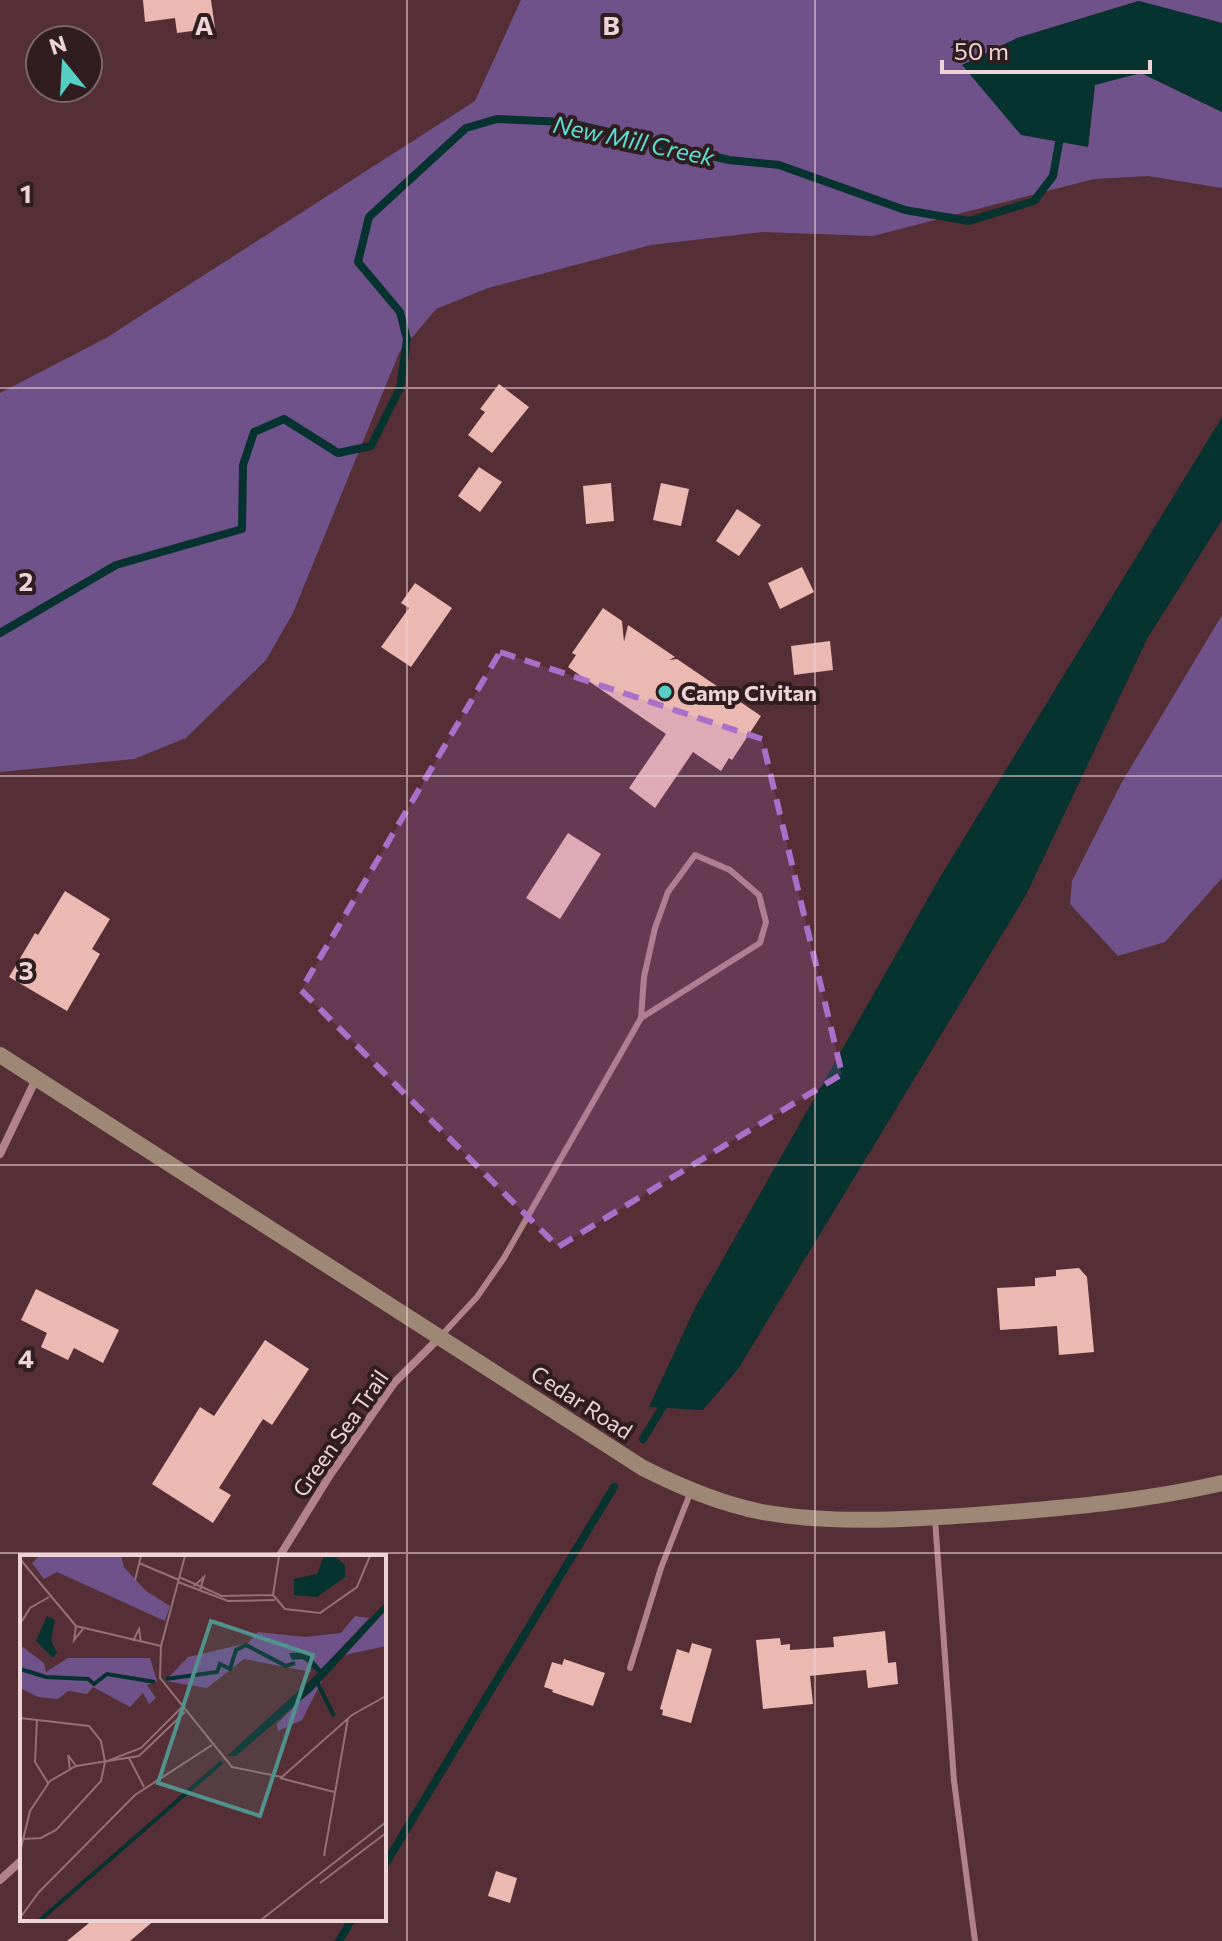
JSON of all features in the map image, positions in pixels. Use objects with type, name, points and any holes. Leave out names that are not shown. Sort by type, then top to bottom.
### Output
[{"type":"street","name":"Cedar Road","points":[[0,1055],[643,1468],[691,1491],[736,1506],[798,1517],[860,1520],[935,1518],[1080,1507],[1222,1483]]},
{"type":"street","points":[[0,1154],[36,1078]]},
{"type":"street","name":"Green Sea Trail","points":[[280,1555],[330,1475],[394,1383],[440,1337]]},
{"type":"street","points":[[0,1880],[20,1862]]},
{"type":"lane","points":[[440,1337],[477,1297],[504,1258],[641,1018],[647,965],[655,928],[668,892],[695,855],[730,870],[759,895],[766,922],[760,943],[641,1018]]},
{"type":"lane","points":[[630,1668],[661,1568],[691,1491]]},
{"type":"lane","points":[[935,1518],[954,1781],[975,1941]]},
{"type":"highlighted area","points":[[500,652],[762,739],[842,1074],[558,1247],[301,990]]},
{"type":"shaded area","points":[[521,0],[1222,0],[1222,23],[1138,1],[1017,38],[1088,147],[1095,84],[1141,73],[1222,112],[1222,188],[1148,176],[1094,179],[873,236],[762,232],[651,245],[488,288],[436,309],[399,353],[293,613],[266,660],[186,738],[134,759],[0,772],[0,393],[106,338],[475,101]]},
{"type":"shaded area","points":[[1222,615],[1222,878],[1165,942],[1118,956],[1070,904],[1072,881],[1122,782]]},
{"type":"water","points":[[1139,1],[1222,23],[1222,112],[1141,73],[1095,85],[1088,147],[1021,135],[962,65],[1017,38]]},
{"type":"water","points":[[1222,417],[1222,520],[1147,639],[1026,895],[738,1369],[703,1410],[649,1407],[695,1308],[939,879]]},
{"type":"building","points":[[143,0],[211,0],[215,28],[177,33],[175,18],[145,22]]},
{"type":"building","points":[[499,384],[529,407],[492,453],[468,435],[485,412],[480,409]]},
{"type":"building","points":[[479,467],[502,482],[480,512],[458,496]]},
{"type":"building","points":[[611,483],[614,521],[586,524],[583,486]]},
{"type":"building","points":[[661,483],[689,489],[681,526],[653,520]]},
{"type":"building","points":[[737,509],[761,525],[739,556],[716,541]]},
{"type":"building","points":[[802,567],[814,592],[780,609],[768,583]]},
{"type":"building","points":[[415,583],[452,608],[411,667],[381,647],[409,608],[401,603]]},
{"type":"building","name":"Camp Civitan","points":[[603,608],[622,621],[624,642],[628,625],[675,657],[669,660],[677,659],[761,716],[732,760],[729,758],[721,771],[693,752],[655,808],[629,788],[666,734],[568,667],[576,655],[572,653]]},
{"type":"building","points":[[830,641],[833,670],[794,675],[791,646]]},
{"type":"building","points":[[568,833],[601,854],[560,919],[526,898]]},
{"type":"building","points":[[65,891],[110,919],[92,949],[100,954],[67,1011],[9,977]]},
{"type":"building","points":[[1079,1268],[1087,1277],[1094,1352],[1059,1355],[1057,1326],[1000,1330],[997,1288],[1035,1286],[1035,1278],[1056,1276],[1056,1270]]},
{"type":"building","points":[[36,1289],[119,1330],[103,1363],[74,1348],[68,1360],[41,1347],[47,1333],[21,1320]]},
{"type":"building","points":[[265,1340],[309,1369],[272,1425],[263,1419],[219,1488],[231,1495],[213,1523],[152,1484],[200,1407],[214,1416]]},
{"type":"building","points":[[885,1631],[888,1663],[896,1662],[898,1684],[868,1688],[866,1670],[810,1676],[813,1704],[763,1709],[756,1640],[780,1638],[781,1645],[790,1644],[790,1650],[834,1647],[833,1637]]},
{"type":"building","points":[[692,1643],[712,1649],[691,1723],[662,1715],[663,1710],[660,1709],[677,1649],[689,1653]]},
{"type":"building","points":[[564,1659],[605,1673],[593,1706],[544,1687],[552,1662],[562,1665]]},
{"type":"building","points":[[496,1871],[517,1878],[510,1903],[488,1896]]},
{"type":"building","points":[[92,1921],[154,1921],[130,1941],[67,1941]]},
{"type":"waterway","name":"New Mill Creek","points":[[0,633],[116,565],[242,529],[243,465],[254,432],[284,419],[338,453],[371,446],[400,388],[407,339],[400,312],[358,262],[369,217],[466,128],[497,119],[565,122],[729,160],[779,165],[905,210],[969,221],[1034,201],[1053,176],[1061,132]]},
{"type":"waterway","points":[[643,1439],[668,1398]]},
{"type":"waterway","points":[[386,1863],[614,1487]]},
{"type":"waterway","points":[[339,1941],[351,1921]]},
{"type":"place","name":"Camp Civitan","points":[[665,692]]}]
